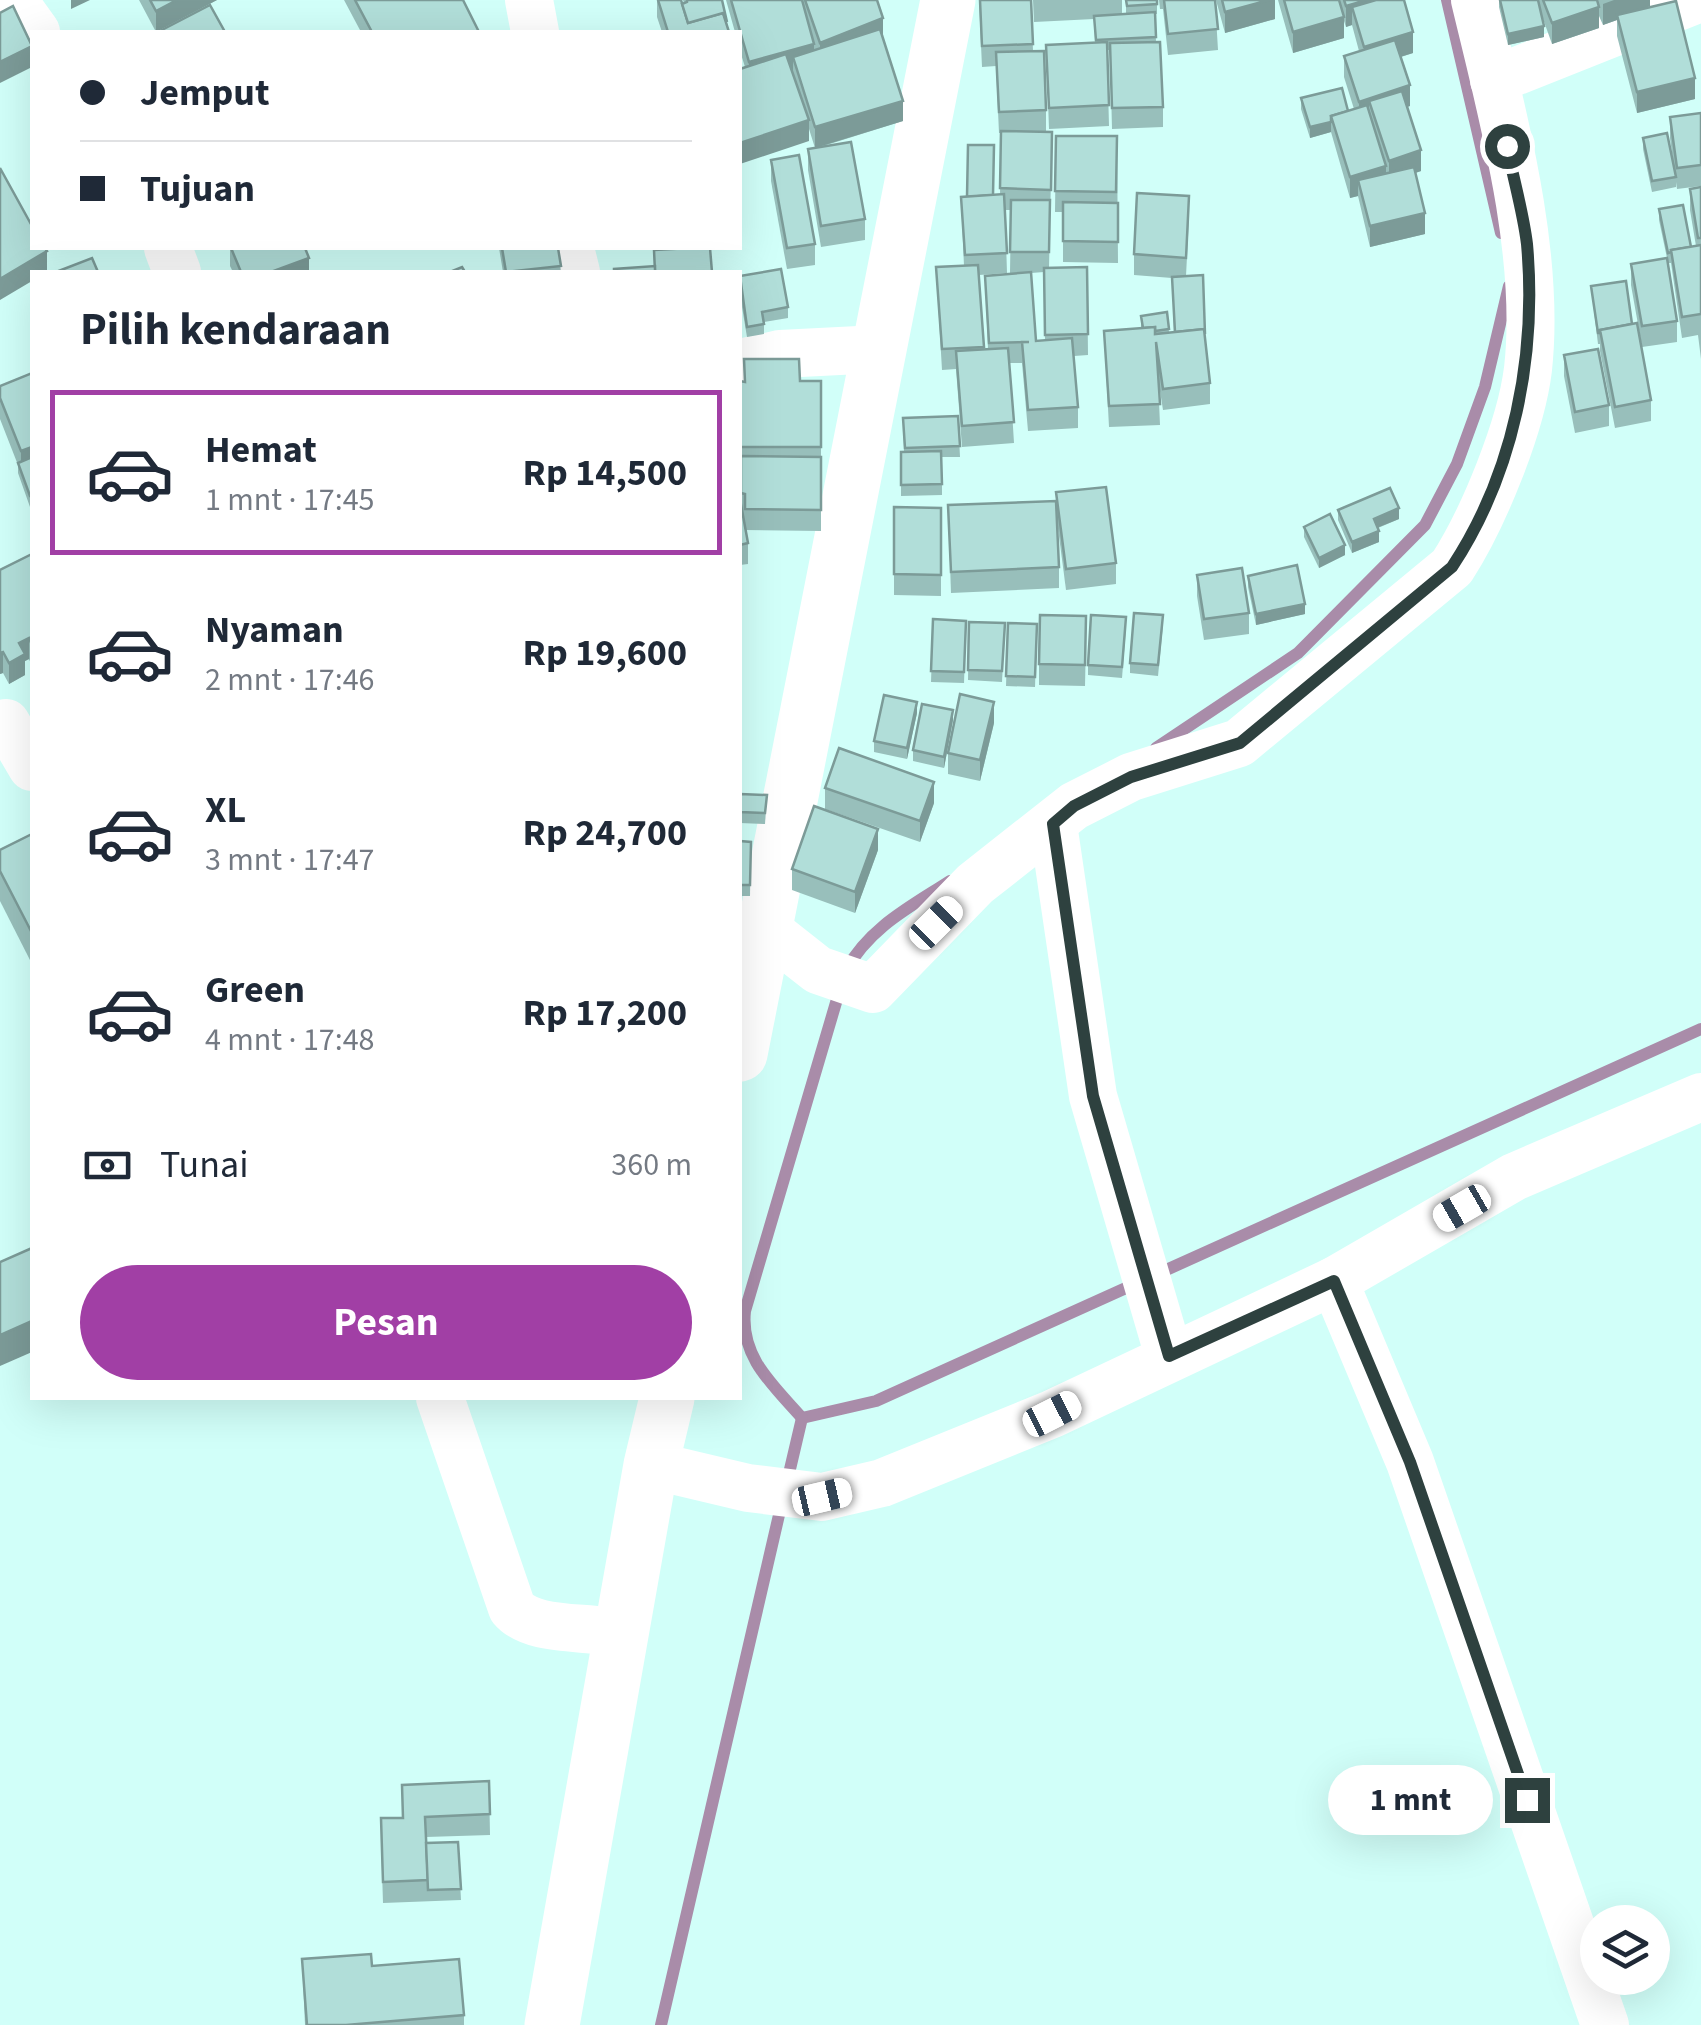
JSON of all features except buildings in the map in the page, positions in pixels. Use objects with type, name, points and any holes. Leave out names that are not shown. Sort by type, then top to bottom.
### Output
[{"type":"street","points":[[14,0],[35,30]]},
{"type":"street","points":[[529,0],[535,30]]},
{"type":"street","points":[[742,1044],[948,0]]},
{"type":"street","points":[[766,929],[818,970],[872,989],[974,884],[1053,824],[1117,783],[1240,743],[1334,661],[1452,567],[1473,535],[1498,476],[1528,370],[1526,243],[1475,0]]},
{"type":"street","points":[[1494,80],[1694,0]]},
{"type":"street","points":[[742,363],[780,354],[880,349]]},
{"type":"street","points":[[13,719],[30,762]]},
{"type":"street","points":[[1053,824],[1093,1096],[1166,1343]]},
{"type":"street","points":[[651,1466],[748,1488],[822,1497],[882,1483],[1052,1414],[1166,1343],[1334,1281],[1514,1177],[1701,1097]]},
{"type":"street","points":[[1334,1281],[1410,1462],[1606,2025]]},
{"type":"street","points":[[441,1400],[512,1608],[535,1626],[592,1626],[622,1634]]},
{"type":"street","points":[[552,2025],[651,1466],[667,1400]]},
{"type":"waterway","points":[[1447,0],[1501,233]]},
{"type":"waterway","points":[[1156,748],[1298,653],[1425,525],[1457,464],[1485,387],[1509,286]]},
{"type":"waterway","points":[[846,970],[879,930],[950,881]]},
{"type":"waterway","points":[[802,1418],[753,1356],[745,1311],[840,989]]},
{"type":"waterway","points":[[1155,1275],[1701,1029]]},
{"type":"waterway","points":[[802,1418],[876,1401],[1137,1283]]},
{"type":"waterway","points":[[787,1482],[802,1418]]},
{"type":"waterway","points":[[661,2025],[782,1502]]},
{"type":"route","points":[[1507,146],[1526,243],[1528,370],[1498,476],[1473,535],[1452,567],[1396,616],[1334,661],[1240,743],[1131,777],[1074,806],[1053,824],[1093,1096],[1169,1356],[1334,1281],[1410,1462],[1527,1800]]}]
